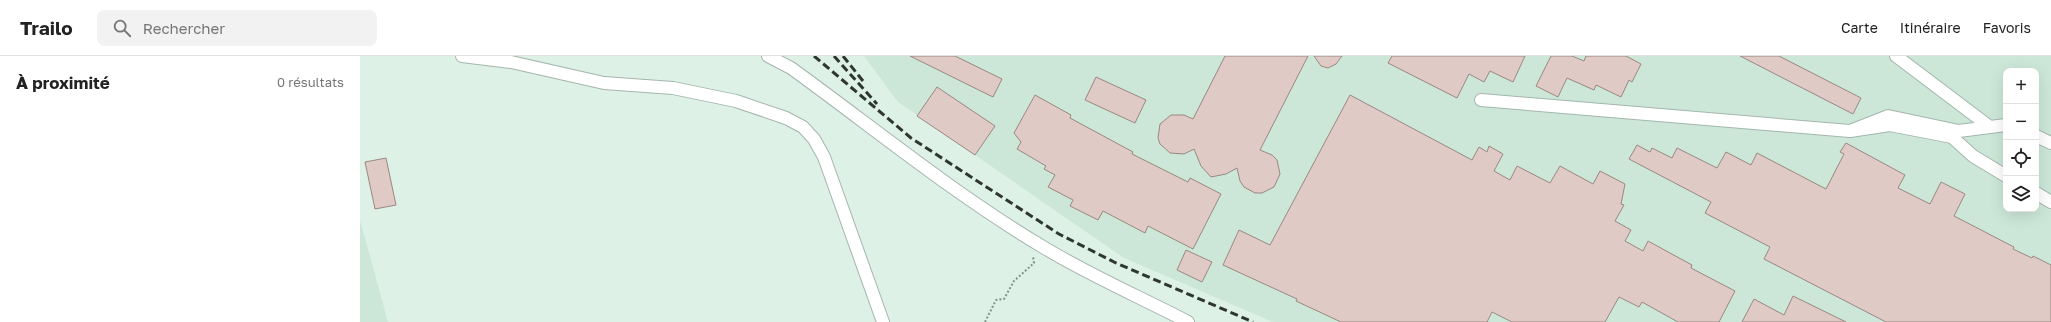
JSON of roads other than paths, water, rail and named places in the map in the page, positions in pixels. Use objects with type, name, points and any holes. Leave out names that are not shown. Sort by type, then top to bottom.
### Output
[{"type":"street","points":[[462,56],[511,62],[604,83],[673,88],[702,93],[766,111],[786,118],[803,127],[814,139],[824,157],[883,322]]},
{"type":"street","points":[[768,56],[790,68],[967,198],[1042,247],[1068,262],[1188,322]]},
{"type":"street","points":[[1896,56],[1990,126]]},
{"type":"street","points":[[1481,100],[1850,131],[1890,125],[1952,137],[1973,156],[2003,174]]},
{"type":"street","points":[[1850,131],[1888,116],[1959,131],[2003,125]]},
{"type":"street","points":[[2039,137],[2051,143]]},
{"type":"street","points":[[2039,196],[2051,202]]},
{"type":"railway","points":[[814,56],[911,138],[1059,234],[1116,263],[1253,322]]},
{"type":"railway","points":[[834,56],[877,104]]},
{"type":"railway","points":[[843,56],[863,81]]}]
